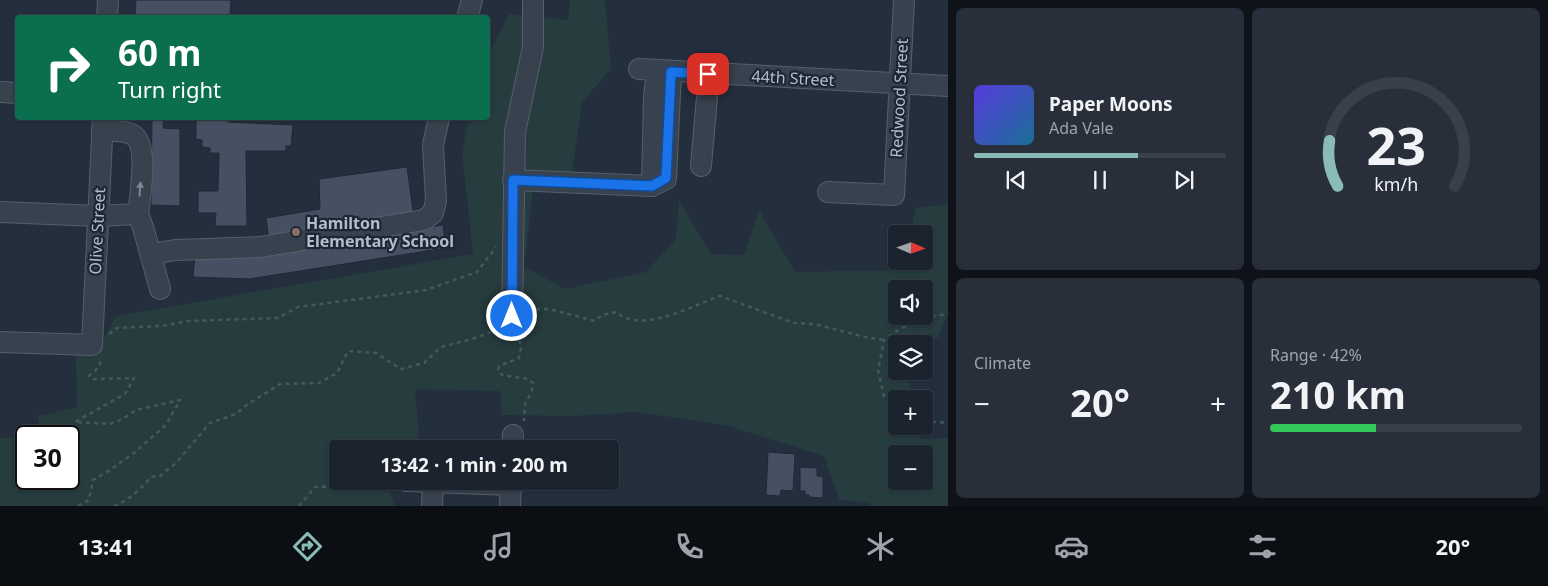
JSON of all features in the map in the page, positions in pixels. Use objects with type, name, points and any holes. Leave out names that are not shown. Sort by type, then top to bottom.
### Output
[{"type":"street","points":[[107,15],[108,0]]},
{"type":"street","points":[[468,15],[472,0]]},
{"type":"street","points":[[512,316],[514,132],[532,47],[534,0]]},
{"type":"street","name":"Redwood Street","points":[[828,192],[894,195],[904,0]]},
{"type":"street","name":"44th Street","points":[[513,180],[652,186],[656,71],[948,86]]},
{"type":"street","points":[[701,166],[708,74]]},
{"type":"street","points":[[0,92],[15,93]]},
{"type":"street","points":[[150,254],[174,250],[260,248],[424,220],[432,213],[436,201],[433,145],[439,120]]},
{"type":"street","points":[[102,124],[133,135],[139,142],[143,155],[138,214],[144,227],[160,289]]},
{"type":"street","name":"Olive Street","points":[[100,347],[98,216],[102,124]]},
{"type":"street","points":[[0,212],[98,216],[138,214]]},
{"type":"street","points":[[0,342],[100,347]]},
{"type":"street","points":[[432,506],[433,490]]},
{"type":"street","points":[[510,506],[511,490]]},
{"type":"path","points":[[78,506],[89,500],[92,480],[135,452],[166,425],[180,400],[136,410],[123,419],[110,424],[75,422],[126,394],[134,378],[93,379],[89,376],[99,367],[100,347],[117,328],[161,326],[188,321],[278,318],[298,307],[426,290],[477,272],[497,247]]},
{"type":"path","points":[[114,506],[145,484],[151,477],[160,476],[176,463],[210,423],[236,414],[248,404],[280,384],[319,383],[337,373],[348,350],[376,353],[401,369],[424,363],[441,347],[497,330],[512,316],[528,309],[549,309],[595,321],[602,314],[616,312],[626,318],[644,321],[674,314],[720,296],[794,323],[814,324],[884,340]]},
{"type":"path","points":[[888,400],[884,396],[878,370],[884,340],[901,327],[939,314],[948,315]]},
{"type":"path","points":[[512,316],[520,336],[521,348],[519,358],[499,366],[498,370],[502,375],[528,379],[533,383],[516,436]]},
{"type":"path","points":[[933,422],[948,423]]},
{"type":"path","points":[[300,506],[315,487],[329,486]]},
{"type":"green space","points":[[570,0],[605,0],[611,69],[582,102],[572,174],[535,173],[524,267],[565,289],[646,272],[676,239],[679,200],[711,254],[744,255],[759,210],[795,272],[933,270],[933,225],[912,225],[916,208],[948,204],[948,314],[937,339],[933,339],[933,335],[888,335],[888,380],[909,380],[910,390],[888,390],[888,435],[919,435],[920,439],[948,438],[948,506],[871,506],[869,503],[839,499],[824,456],[725,425],[636,412],[573,416],[502,415],[500,391],[415,389],[419,440],[329,440],[329,490],[389,490],[395,506],[0,506],[0,438],[15,438],[15,490],[80,490],[80,425],[39,425],[38,416],[77,407],[76,352],[96,352],[116,316],[473,254],[462,153],[469,120],[490,120],[490,53],[509,14],[568,20]]},
{"type":"building","points":[[136,0],[231,0],[230,15],[135,15]]},
{"type":"building","points":[[152,120],[164,120],[163,128],[180,129],[180,206],[151,205]]},
{"type":"building","points":[[196,120],[228,120],[228,122],[293,125],[291,146],[286,146],[286,151],[246,151],[247,226],[215,226],[216,213],[198,213],[198,191],[218,191],[219,153],[210,153],[210,148],[202,147],[202,140],[196,139]]},
{"type":"building","points":[[407,167],[414,218],[269,240],[266,218],[320,209],[319,179]]},
{"type":"building","points":[[443,225],[446,248],[249,279],[193,277],[195,254],[251,256]]},
{"type":"building","points":[[768,452],[795,454],[793,491],[781,490],[780,496],[766,495]]},
{"type":"building","points":[[800,467],[817,468],[817,476],[823,477],[823,498],[809,497],[809,495],[805,495],[805,491],[800,491]]},
{"type":"place","name":"Hamilton Elementary School","points":[[296,232]]},
{"type":"route","points":[[512,316],[513,180],[637,187],[652,186],[666,178],[671,72],[708,74]]}]
